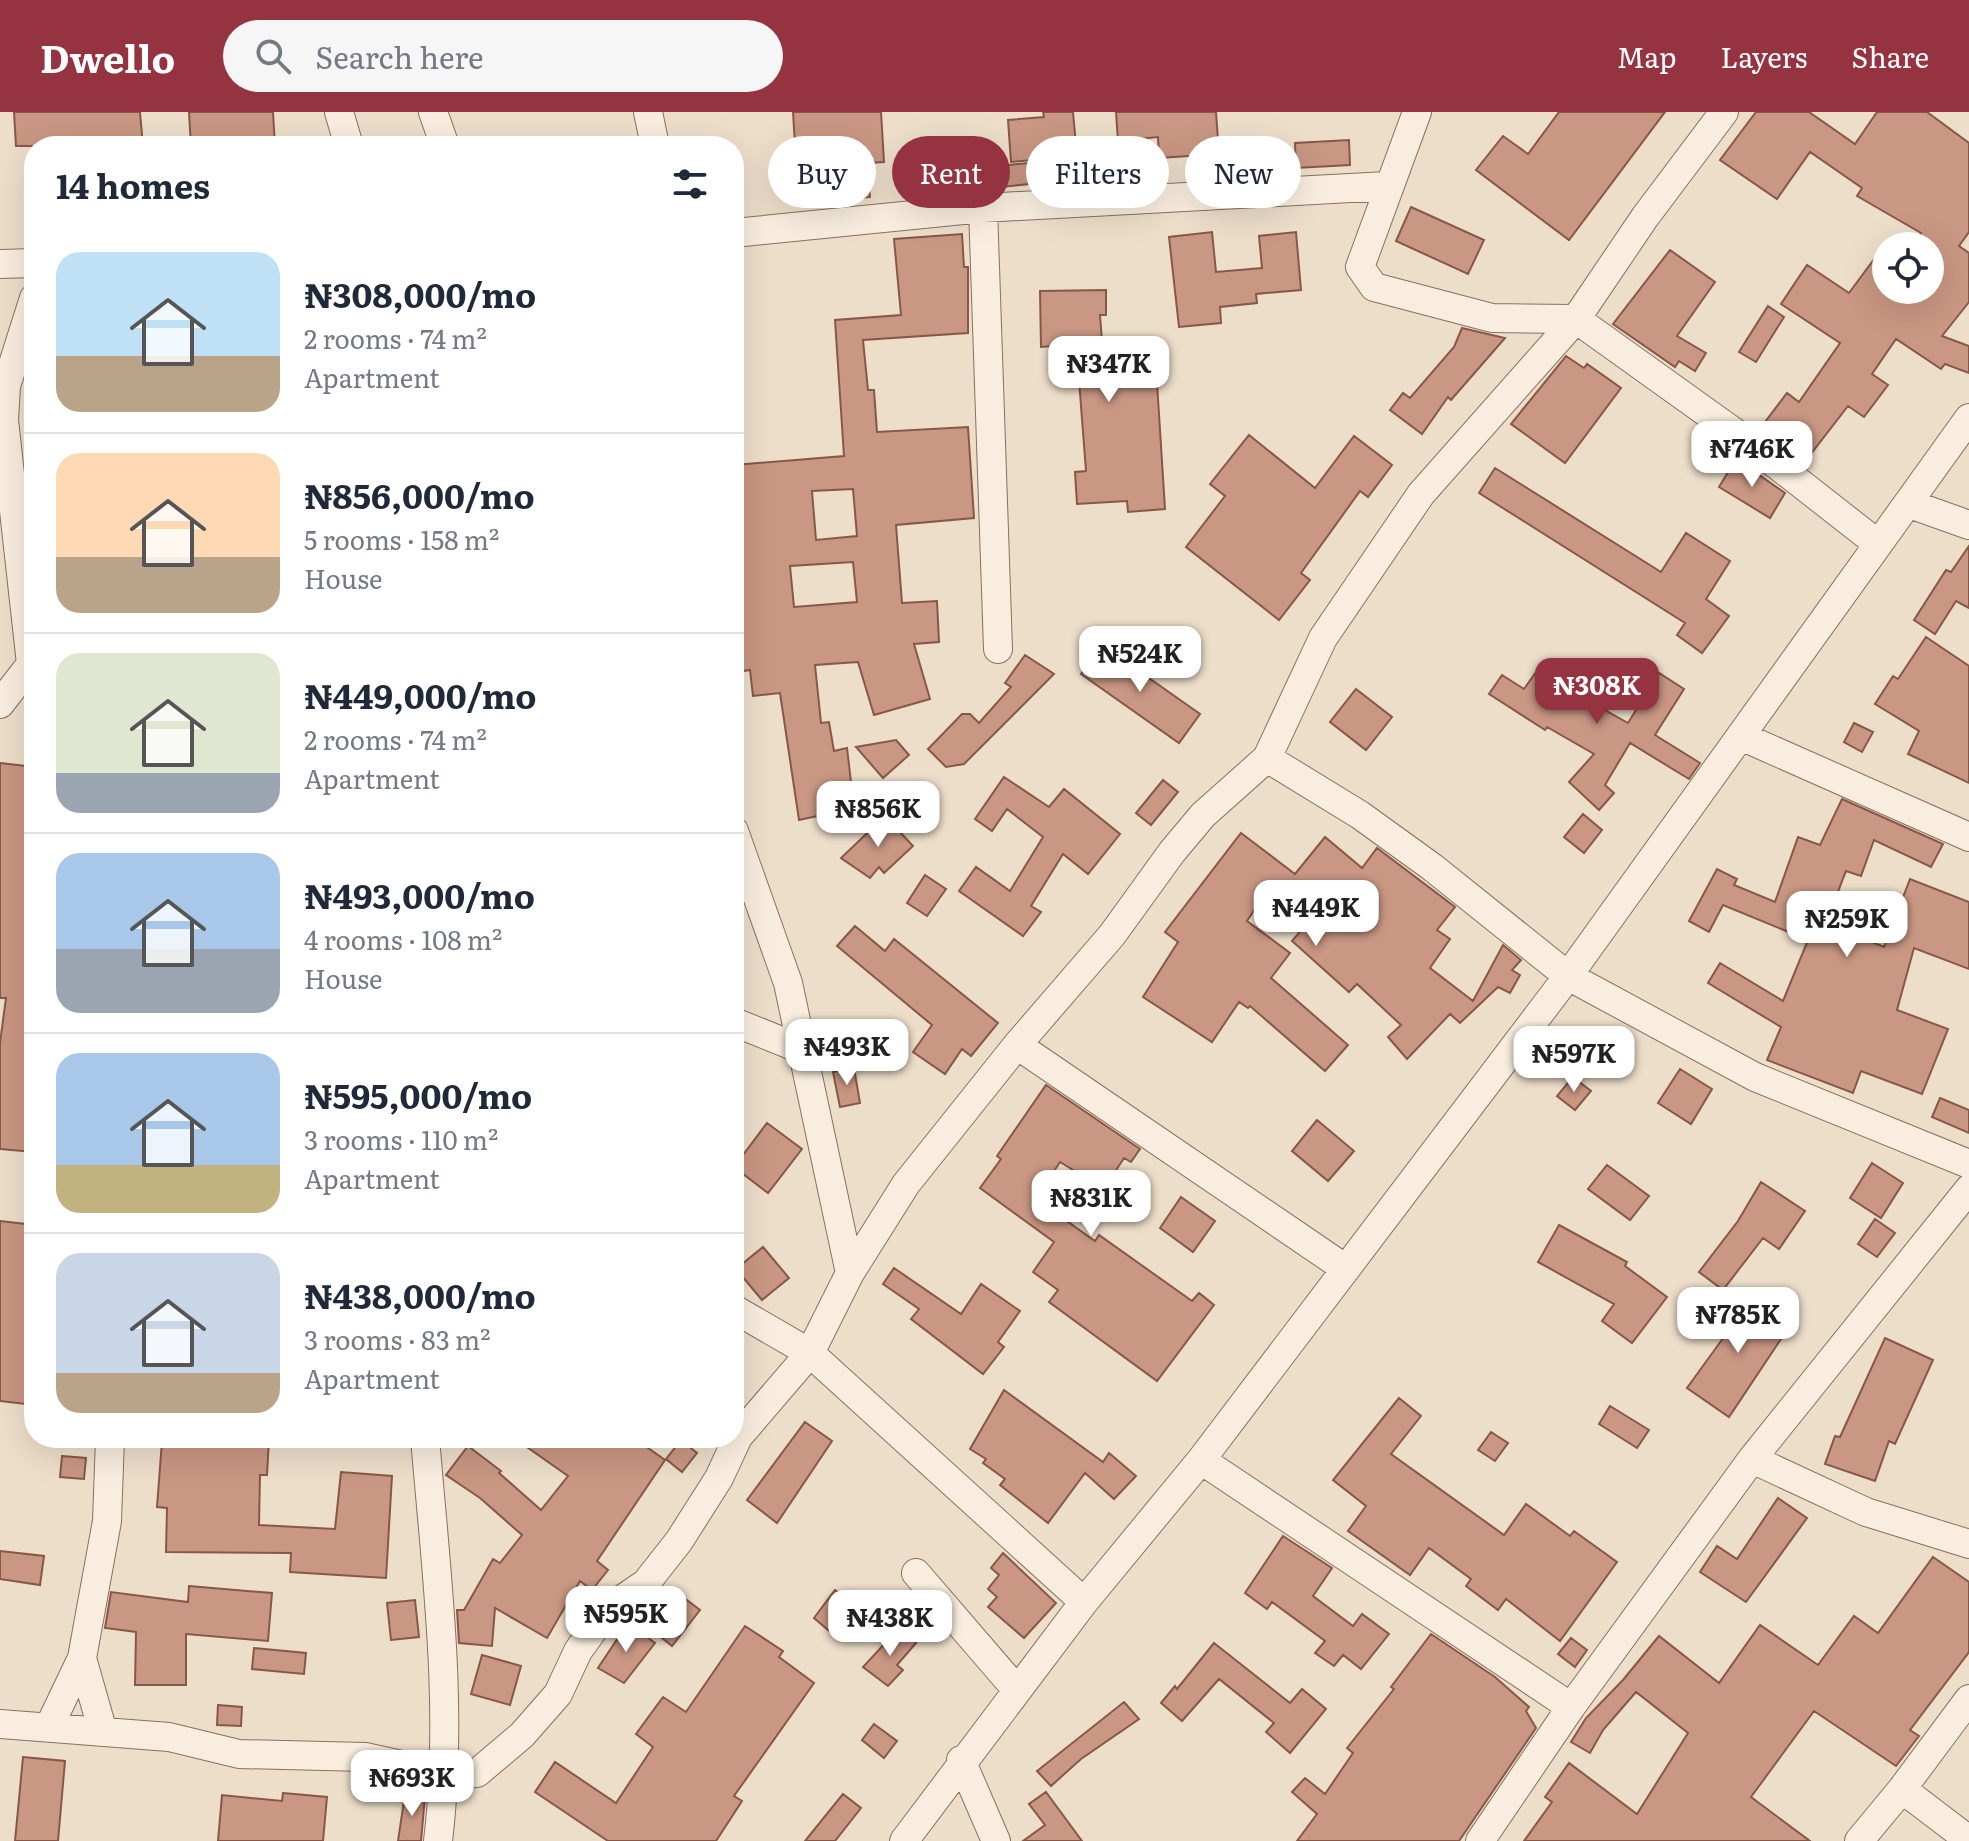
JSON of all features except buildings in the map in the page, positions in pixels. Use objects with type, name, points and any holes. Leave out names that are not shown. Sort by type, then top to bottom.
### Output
[{"type":"street","points":[[339,112],[346,136]]},
{"type":"street","points":[[433,112],[441,136]]},
{"type":"street","points":[[648,112],[653,136]]},
{"type":"street","points":[[1417,112],[1387,186],[1360,267],[1374,287],[1492,318],[1576,319],[1745,440],[1878,544]]},
{"type":"street","points":[[744,1430],[810,1353],[850,1273],[906,1184],[1017,1045],[1112,935],[1203,815],[1267,758],[1323,638],[1421,494],[1576,319],[1645,217],[1724,112]]},
{"type":"street","points":[[1010,207],[1387,186]]},
{"type":"street","points":[[744,232],[983,208],[998,649]]},
{"type":"street","points":[[0,264],[24,263]]},
{"type":"street","points":[[24,329],[6,386],[4,420],[24,589]]},
{"type":"street","points":[[904,1841],[961,1760],[1084,1602],[1201,1460],[1568,976],[1743,737],[1969,418]]},
{"type":"street","points":[[1910,504],[1969,525]]},
{"type":"street","points":[[0,704],[24,676]]},
{"type":"street","points":[[1743,737],[1969,837]]},
{"type":"street","points":[[1267,758],[1360,815],[1432,867],[1568,976],[1755,1077],[1969,1164]]},
{"type":"street","points":[[744,859],[788,983],[850,1273]]},
{"type":"street","points":[[744,1026],[801,1049]]},
{"type":"street","points":[[1017,1045],[1346,1269]]},
{"type":"street","points":[[1480,1841],[1571,1707],[1752,1459],[1969,1189]]},
{"type":"street","points":[[744,1315],[810,1353],[1084,1602]]},
{"type":"street","points":[[49,1727],[82,1658],[107,1521],[110,1448]]},
{"type":"street","points":[[426,1448],[437,1575],[446,1775],[438,1841]]},
{"type":"street","points":[[0,1724],[169,1737],[239,1754],[365,1757],[446,1775],[477,1773],[522,1735],[558,1694],[578,1651],[608,1609],[646,1583],[719,1478],[733,1448]]},
{"type":"street","points":[[1752,1459],[1866,1512],[1969,1544]]},
{"type":"street","points":[[1201,1460],[1571,1707]]},
{"type":"street","points":[[916,1573],[1016,1689]]},
{"type":"street","points":[[82,1658],[103,1732]]},
{"type":"street","points":[[1859,1841],[1969,1699]]},
{"type":"street","points":[[961,1760],[996,1841]]},
{"type":"street","points":[[1902,1789],[1969,1840]]}]
